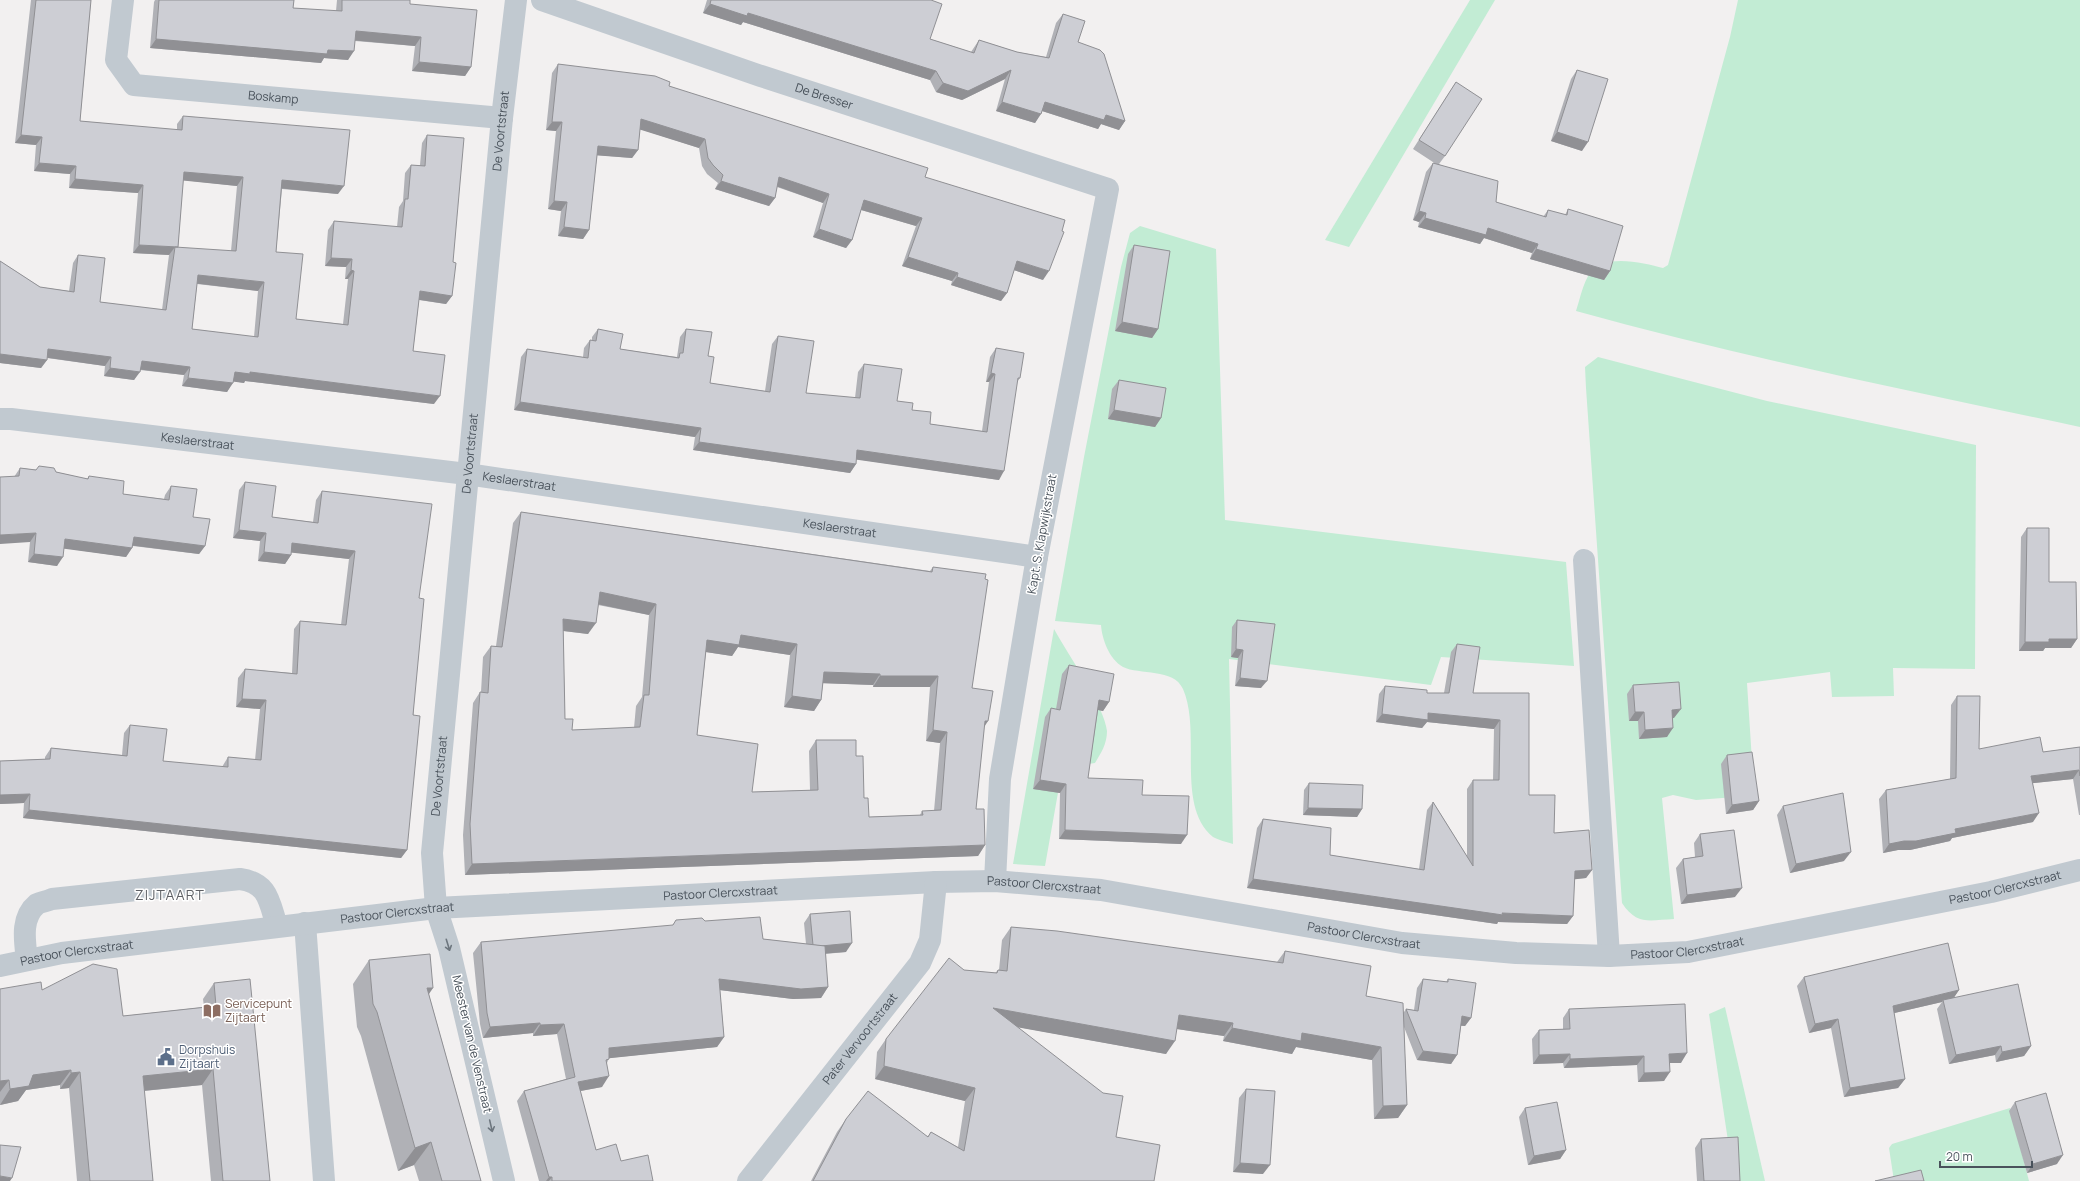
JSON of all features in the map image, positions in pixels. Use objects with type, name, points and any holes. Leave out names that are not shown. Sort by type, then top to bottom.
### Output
[{"type":"street","name":"Boskamp","points":[[123,0],[116,60],[134,84],[502,118]]},
{"type":"street","name":"De Voortstraat","points":[[436,908],[432,853],[502,118],[516,0]]},
{"type":"street","name":"De Bresser","points":[[542,0],[761,76],[1108,189]]},
{"type":"street","name":"Kapt. S. Klapwijkstraat","points":[[995,881],[1000,779],[1037,557],[1108,189]]},
{"type":"street","name":"Keslaerstraat","points":[[0,419],[11,419],[467,474],[1037,557]]},
{"type":"street","points":[[1584,560],[1609,956]]},
{"type":"street","name":"Pastoor Clercxstraat","points":[[0,966],[62,953],[436,908],[936,882],[995,881],[1101,890],[1402,943],[1516,953],[1609,956],[1688,952],[1983,894],[2080,870]]},
{"type":"street","points":[[27,960],[24,933],[27,919],[37,904],[52,899],[240,879],[259,884],[265,891],[277,926]]},
{"type":"street","name":"Pater Vervoortstraat","points":[[748,1181],[920,963],[930,940],[936,882]]},
{"type":"street","name":"Meester van de Venstraat","points":[[436,908],[449,948],[504,1181]]},
{"type":"street","points":[[305,923],[324,1181]]},
{"type":"green space","points":[[1470,0],[1495,0],[1349,247],[1325,240]]},
{"type":"green space","points":[[1738,0],[2080,0],[2080,427],[1890,387],[1764,358],[1638,328],[1576,311],[1585,281],[1596,267],[1614,261],[1635,262],[1663,268],[1668,265],[1730,37]]},
{"type":"green space","points":[[1140,226],[1216,249],[1225,520],[1566,562],[1574,666],[1441,657],[1431,685],[1229,659],[1233,844],[1213,837],[1202,824],[1195,807],[1192,788],[1188,706],[1183,689],[1178,682],[1164,675],[1123,667],[1110,654],[1103,636],[1101,625],[1055,621],[1084,457],[1121,267],[1130,233]]},
{"type":"green space","points":[[1598,357],[1767,401],[1976,445],[1975,669],[1893,668],[1894,696],[1832,697],[1830,672],[1747,683],[1754,792],[1749,796],[1696,800],[1673,795],[1662,798],[1674,919],[1645,920],[1633,915],[1622,903],[1585,367]]},
{"type":"green space","points":[[1054,629],[1100,708],[1107,731],[1106,740],[1095,763],[1081,765],[1059,787],[1045,866],[1013,864]]},
{"type":"green space","points":[[1725,1007],[1765,1181],[1734,1181],[1709,1014]]},
{"type":"green space","points":[[2010,1108],[2029,1181],[1894,1181],[1889,1148],[1892,1144]]},
{"type":"building","points":[[36,0],[91,0],[80,121],[182,130],[183,116],[350,130],[344,186],[282,180],[276,252],[303,254],[296,319],[348,325],[354,271],[351,270],[352,259],[331,258],[334,221],[402,227],[405,199],[408,199],[411,165],[425,166],[427,135],[464,138],[453,262],[456,263],[452,296],[420,291],[413,351],[445,355],[440,396],[250,372],[250,374],[235,372],[233,383],[188,378],[190,367],[142,361],[140,372],[110,368],[111,357],[48,349],[47,360],[0,354],[0,261],[40,287],[74,292],[78,255],[105,258],[100,302],[166,310],[175,247],[236,251],[243,177],[184,172],[178,247],[139,245],[143,185],[75,179],[76,166],[39,163],[42,137],[21,135]],"holes":[[[198,275],[264,282],[258,337],[192,329]]]},
{"type":"building","points":[[159,0],[294,0],[293,8],[342,11],[342,0],[410,0],[410,4],[477,10],[471,67],[419,62],[421,37],[356,31],[354,51],[328,50],[327,54],[156,39]]},
{"type":"building","points":[[711,0],[931,0],[942,4],[930,39],[974,53],[979,40],[1017,52],[1049,58],[1063,14],[1085,21],[1078,42],[1100,50],[1104,54],[1125,121],[1106,115],[1104,120],[1045,102],[1041,114],[1002,102],[1011,70],[968,91],[943,83],[936,71],[748,13],[747,16],[710,4]]},
{"type":"building","points":[[558,64],[655,76],[670,82],[669,86],[928,168],[925,177],[1065,220],[1062,231],[1064,232],[1049,271],[1017,261],[1007,293],[957,277],[958,273],[908,257],[922,218],[864,200],[852,240],[819,229],[829,194],[779,177],[775,198],[721,181],[723,175],[708,158],[705,139],[641,119],[638,150],[598,146],[589,230],[564,227],[567,202],[554,201],[562,122],[552,122]]},
{"type":"building","points":[[1577,70],[1608,79],[1588,142],[1557,132]]},
{"type":"building","points":[[1456,82],[1482,99],[1445,156],[1419,140]]},
{"type":"building","points":[[1433,163],[1498,181],[1496,202],[1546,217],[1548,210],[1567,215],[1568,209],[1623,226],[1610,271],[1536,249],[1538,244],[1488,228],[1486,235],[1425,218],[1426,213],[1419,211]]},
{"type":"building","points":[[1134,245],[1170,251],[1158,329],[1122,322]]},
{"type":"building","points":[[598,329],[623,334],[620,349],[679,358],[680,353],[683,353],[686,329],[712,332],[708,356],[714,357],[710,383],[770,392],[778,336],[814,341],[806,393],[860,398],[864,364],[902,369],[897,401],[913,403],[912,410],[931,412],[930,424],[987,432],[995,374],[991,373],[996,348],[1024,353],[1020,378],[1018,378],[1004,471],[857,450],[856,464],[699,442],[701,428],[520,402],[527,349],[588,358],[590,340],[596,341]]},
{"type":"building","points":[[1119,380],[1166,388],[1161,418],[1114,410]]},
{"type":"building","points":[[39,466],[54,468],[56,472],[88,479],[89,476],[124,481],[123,494],[169,500],[171,486],[197,489],[193,517],[210,519],[205,546],[134,537],[132,548],[65,539],[63,557],[34,554],[36,533],[0,535],[0,477],[19,476],[20,468],[36,470]]},
{"type":"building","points":[[245,482],[276,486],[272,517],[318,523],[322,491],[432,504],[419,598],[424,599],[413,715],[420,716],[407,850],[29,810],[30,794],[0,795],[0,761],[50,759],[51,748],[127,756],[130,725],[167,729],[163,761],[228,767],[228,757],[261,760],[266,700],[242,699],[245,669],[297,674],[300,621],[346,625],[355,551],[292,543],[291,555],[264,552],[266,533],[239,530]]},
{"type":"building","points":[[521,512],[932,572],[933,567],[986,574],[985,579],[988,580],[972,688],[993,691],[988,721],[985,721],[976,809],[984,809],[985,845],[472,864],[470,824],[480,692],[488,693],[491,646],[502,647]],"holes":[[[600,592],[656,604],[649,695],[644,695],[640,727],[572,730],[573,719],[565,719],[563,619],[596,623]],[[741,635],[797,644],[792,696],[821,700],[824,672],[880,674],[880,676],[938,676],[933,730],[947,732],[941,810],[922,811],[923,815],[869,817],[868,798],[864,798],[863,756],[856,756],[856,740],[816,740],[818,790],[752,792],[758,744],[697,735],[707,640],[739,645]]]},
{"type":"building","points":[[2027,528],[2049,528],[2049,582],[2076,582],[2077,639],[2049,639],[2049,642],[2025,642]]},
{"type":"building","points":[[1237,620],[1275,624],[1267,681],[1240,678],[1243,650],[1236,649]]},
{"type":"building","points":[[1457,644],[1480,647],[1473,693],[1529,693],[1529,795],[1555,795],[1554,833],[1589,830],[1592,870],[1575,871],[1573,916],[1502,913],[1503,915],[1253,879],[1263,819],[1331,828],[1330,855],[1424,870],[1433,802],[1473,866],[1473,780],[1499,780],[1500,720],[1428,713],[1428,720],[1382,714],[1385,686],[1427,690],[1427,693],[1449,693]]},
{"type":"building","points":[[1069,665],[1114,674],[1109,702],[1099,700],[1088,778],[1143,780],[1142,795],[1189,796],[1187,835],[1065,830],[1066,784],[1040,780],[1051,708],[1060,710]]},
{"type":"building","points":[[1679,682],[1681,709],[1672,710],[1673,728],[1645,730],[1644,712],[1635,712],[1633,685]]},
{"type":"building","points":[[1957,696],[1980,696],[1979,749],[2040,737],[2043,752],[2080,747],[2080,776],[2079,770],[2031,776],[2039,813],[1955,829],[1956,833],[1916,841],[1904,841],[1889,844],[1886,790],[1956,778]]},
{"type":"building","points":[[1752,752],[1759,801],[1732,805],[1727,755]]},
{"type":"building","points":[[1309,783],[1363,785],[1362,809],[1308,808]]},
{"type":"building","points":[[1843,793],[1851,852],[1796,864],[1783,806]]},
{"type":"building","points":[[1734,830],[1742,888],[1687,895],[1683,859],[1703,856],[1700,834]]},
{"type":"building","points":[[850,911],[852,943],[821,946],[813,945],[810,914]]},
{"type":"building","points":[[760,917],[763,939],[825,946],[828,987],[801,989],[719,979],[724,1037],[609,1048],[609,1059],[606,1060],[609,1076],[578,1082],[596,1150],[616,1144],[621,1161],[648,1155],[653,1181],[552,1181],[552,1177],[549,1177],[524,1091],[575,1077],[564,1024],[540,1025],[540,1023],[490,1027],[487,1013],[481,942],[673,925],[676,920],[702,918],[705,921]]},
{"type":"building","points":[[1011,927],[1057,931],[1283,963],[1285,951],[1371,966],[1366,996],[1403,1003],[1407,1105],[1383,1106],[1381,1047],[1302,1033],[1301,1041],[1232,1028],[1233,1023],[1179,1015],[1175,1041],[993,1008],[1103,1093],[1123,1096],[1116,1137],[1160,1145],[1154,1181],[813,1181],[846,1119],[868,1091],[928,1137],[931,1132],[964,1151],[975,1088],[884,1066],[886,1039],[949,958],[964,970],[997,973],[998,970],[1007,971]]},
{"type":"building","points":[[1948,943],[1959,990],[1893,1006],[1905,1079],[1850,1088],[1838,1019],[1815,1024],[1804,977]]},
{"type":"building","points":[[430,954],[433,988],[427,988],[481,1181],[442,1181],[431,1142],[415,1148],[377,1012],[373,1004],[369,960]]},
{"type":"building","points":[[93,964],[117,969],[123,1016],[216,1006],[214,983],[250,979],[270,1181],[223,1181],[213,1069],[143,1076],[153,1181],[90,1181],[80,1072],[71,1073],[71,1070],[33,1075],[29,1086],[10,1089],[9,1080],[0,1081],[0,989],[41,982],[42,990]]},
{"type":"building","points":[[1423,979],[1448,982],[1448,979],[1476,983],[1471,1018],[1462,1016],[1457,1055],[1423,1051],[1406,1009],[1418,1011]]},
{"type":"building","points":[[2018,984],[2031,1046],[2002,1052],[2001,1046],[1956,1055],[1943,1000]]},
{"type":"building","points":[[1685,1004],[1687,1053],[1669,1054],[1670,1072],[1644,1073],[1644,1056],[1570,1059],[1570,1054],[1539,1055],[1539,1030],[1570,1029],[1569,1009]]},
{"type":"building","points":[[1246,1089],[1275,1091],[1270,1165],[1240,1163]]},
{"type":"building","points":[[2046,1093],[2063,1155],[2033,1164],[2015,1102]]},
{"type":"building","points":[[1557,1102],[1566,1150],[1534,1156],[1525,1108]]},
{"type":"building","points":[[1738,1137],[1740,1181],[1704,1181],[1701,1139]]},
{"type":"building","points":[[0,1145],[21,1147],[12,1178],[0,1176]]},
{"type":"building","points":[[1921,1170],[1924,1181],[1875,1181]]},
{"type":"place","name":"Servicepunt Zijtaart","points":[[212,1011]]},
{"type":"place","name":"Dorpshuis Zijtaart","points":[[166,1057]]},
{"type":"district","name":"ZIJTAART","points":[[170,895]]}]
